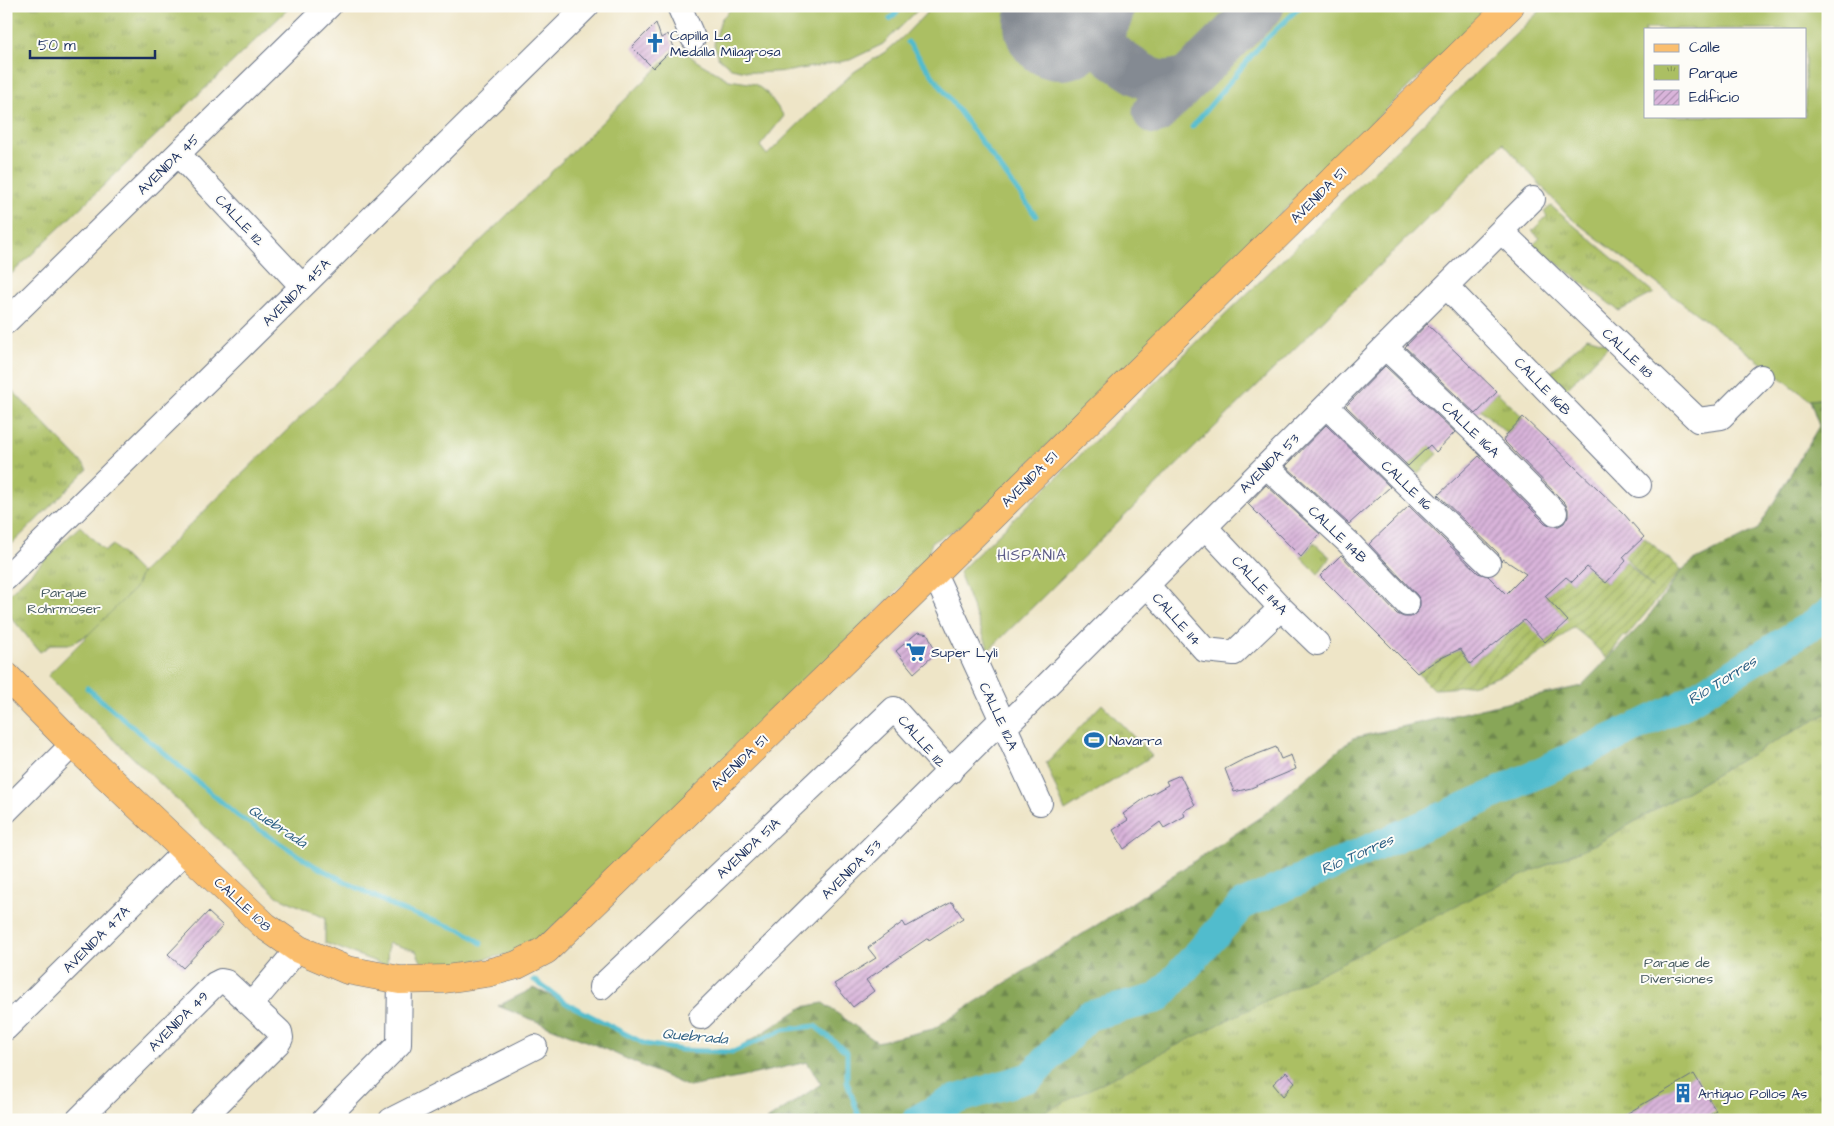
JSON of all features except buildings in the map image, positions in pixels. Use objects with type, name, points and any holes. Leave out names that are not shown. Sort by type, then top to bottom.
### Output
[{"type":"main road","name":"AVENIDA 51","points":[[546,950],[934,573],[1510,6]]},
{"type":"main road","name":"CALLE 108","points":[[6,676],[74,744],[265,926],[298,949],[347,970],[400,980],[445,979],[487,974],[517,965],[546,950]]},
{"type":"street","name":"AVENIDA 45","points":[[6,322],[329,6]]},
{"type":"street","name":"AVENIDA 45A","points":[[6,578],[587,6]]},
{"type":"street","points":[[679,6],[692,38]]},
{"type":"street","name":"CALLE 112","points":[[178,154],[302,286]]},
{"type":"street","name":"AVENIDA 53","points":[[701,1017],[950,772],[1147,585],[1533,199]]},
{"type":"street","name":"CALLE 118","points":[[1501,231],[1698,420],[1721,417],[1761,378]]},
{"type":"street","name":"CALLE 116B","points":[[1446,286],[1640,485]]},
{"type":"street","name":"CALLE 116A","points":[[1385,347],[1476,433],[1556,513]]},
{"type":"street","name":"CALLE 116","points":[[1326,406],[1488,563]]},
{"type":"street","name":"CALLE 114B","points":[[1266,466],[1348,542],[1407,604]]},
{"type":"street","name":"CALLE 114A","points":[[1205,527],[1281,608],[1317,643]]},
{"type":"street","name":"CALLE 112A","points":[[934,573],[1040,804]]},
{"type":"street","name":"CALLE 114","points":[[1147,585],[1205,650],[1234,653],[1281,608]]},
{"type":"street","name":"CALLE 112","points":[[894,709],[950,772]]},
{"type":"street","name":"AVENIDA 51A","points":[[601,987],[894,709]]},
{"type":"street","points":[[6,811],[74,744]]},
{"type":"street","name":"AVENIDA 47A","points":[[6,1028],[186,850]]},
{"type":"street","points":[[201,1120],[281,1038],[280,1032],[251,1004],[298,949]]},
{"type":"street","points":[[324,1120],[399,1044],[400,980]]},
{"type":"street","name":"AVENIDA 49","points":[[78,1120],[215,984],[221,981],[226,982],[251,1004]]},
{"type":"street","points":[[391,1120],[535,1047]]},
{"type":"green space","points":[[6,6],[291,6],[6,279]]},
{"type":"green space","points":[[734,6],[922,6],[883,44],[850,60],[790,71],[756,73],[731,68],[718,57],[714,44],[721,19]]},
{"type":"green space","points":[[933,6],[1031,6],[1068,43],[1153,93],[1138,105],[1158,126],[1281,6],[1490,6],[981,511],[961,526],[932,542],[925,563],[585,902],[521,952],[425,970],[416,951],[388,943],[387,966],[325,943],[325,918],[277,896],[48,676],[135,588],[141,573],[679,47],[698,62],[729,80],[755,84],[768,94],[784,116],[760,146],[767,155],[854,72],[888,50]]},
{"type":"green space","points":[[1125,6],[1240,6],[1188,57],[1171,63],[1153,63],[1116,41],[1108,34],[1105,26]]},
{"type":"green space","points":[[1545,6],[1828,6],[1828,398],[1810,400],[1568,216],[1503,143],[989,650],[959,572]]},
{"type":"green space","points":[[1551,206],[1654,293],[1619,311],[1533,245],[1540,238],[1532,231],[1547,216],[1544,212]]},
{"type":"green space","points":[[1587,337],[1610,344],[1564,391],[1549,380],[1549,374]]},
{"type":"green space","points":[[6,384],[88,469],[6,550]]},
{"type":"green space","points":[[1497,392],[1523,417],[1507,434],[1480,409]]},
{"type":"green space","points":[[1828,398],[1828,713],[1750,755],[1598,843],[1542,867],[1179,1120],[767,1120],[821,1084],[807,1062],[689,1087],[598,1046],[498,1006],[534,988],[645,1044],[682,1050],[733,1052],[803,1007],[823,1003],[877,1042],[933,1029],[1122,909],[1262,816],[1353,738],[1581,686],[1646,620],[1682,570],[1692,562],[1758,529],[1819,426],[1810,400]]},
{"type":"green space","points":[[1425,440],[1438,454],[1418,473],[1407,467],[1421,453]]},
{"type":"green space","name":"Parque Rohrmoser","points":[[80,526],[105,551],[113,545],[141,573],[135,588],[89,634],[71,644],[52,644],[40,652],[6,611],[6,597]]},
{"type":"green space","points":[[1644,537],[1682,570],[1626,637],[1624,636],[1607,659],[1573,627],[1541,653],[1509,672],[1491,679],[1454,688],[1433,689],[1417,673],[1437,660],[1460,649],[1470,663],[1501,641],[1524,620],[1546,642],[1567,621],[1545,596],[1566,577],[1572,582],[1587,567],[1606,583],[1626,561],[1653,589],[1624,556]]},
{"type":"green space","points":[[1314,543],[1330,557],[1318,574],[1301,557]]},
{"type":"green space","points":[[1102,704],[1152,756],[1065,811],[1046,763]]},
{"type":"green space","name":"Parque de Diversiones","points":[[1828,713],[1828,1120],[1028,1120],[1479,894],[1598,843],[1750,755]]},
{"type":"waterway","points":[[890,19],[903,6]]},
{"type":"waterway","points":[[1192,127],[1264,41],[1301,6]]},
{"type":"waterway","points":[[908,42],[1036,216]]},
{"type":"waterway","name":"Río Torres","points":[[917,1120],[951,1101],[1030,1077],[1088,1016],[1158,998],[1242,905],[1481,800],[1679,707],[1815,623],[1828,613]]},
{"type":"waterway","name":"Quebrada","points":[[87,688],[238,816],[315,866],[399,909],[464,931],[481,943]]},
{"type":"waterway","name":"Quebrada","points":[[534,980],[566,1003],[645,1044],[682,1050],[733,1052],[782,1030],[815,1026],[847,1052],[847,1082],[859,1120]]},
{"type":"taxiway","points":[[1091,6],[1090,22],[1094,37],[1098,43],[1123,63],[1142,75],[1162,83],[1189,78]]},
{"type":"taxiway","points":[[1155,112],[1262,6]]},
{"type":"runway","points":[[1060,24],[1078,6]]},
{"type":"place","name":"Capilla La Medalla Milagrosa","points":[[655,43]]},
{"type":"place","name":"Super Lyli","points":[[916,652]]},
{"type":"place","name":"Navarra","points":[[1094,740]]},
{"type":"place","name":"Antiguo Pollos As","points":[[1683,1093]]},
{"type":"district","name":"HISPANIA","points":[[1032,555]]}]
